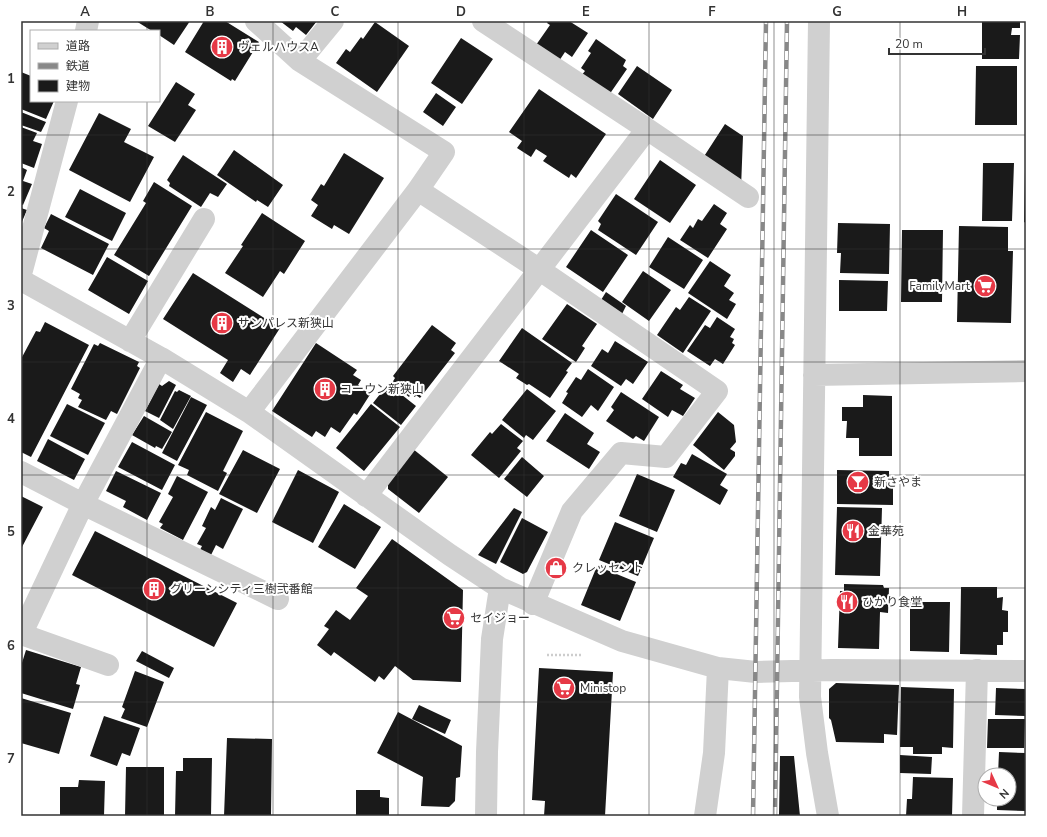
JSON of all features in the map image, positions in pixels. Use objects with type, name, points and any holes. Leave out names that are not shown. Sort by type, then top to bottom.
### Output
[{"type":"street","points":[[249,412],[418,190],[444,152],[300,61],[256,21]]},
{"type":"street","points":[[300,61],[333,21]]},
{"type":"street","points":[[483,21],[647,128],[748,197]]},
{"type":"street","points":[[819,21],[810,697],[817,753],[828,816]]},
{"type":"street","points":[[21,274],[67,102]]},
{"type":"street","points":[[366,496],[647,128]]},
{"type":"street","points":[[418,190],[540,270],[717,392],[666,457],[621,453],[572,511],[533,604]]},
{"type":"street","points":[[130,341],[204,218]]},
{"type":"street","points":[[21,280],[161,358],[249,412],[450,555],[500,588],[533,604],[622,641],[718,668],[756,672],[1026,671]]},
{"type":"street","points":[[108,665],[21,634],[83,504],[161,358]]},
{"type":"street","points":[[814,376],[1026,371]]},
{"type":"street","points":[[21,472],[83,504],[278,599]]},
{"type":"street","points":[[486,816],[492,640],[500,588]]},
{"type":"street","points":[[705,816],[714,753],[718,668]]},
{"type":"street","points":[[973,816],[976,670]]},
{"type":"building","points":[[136,21],[190,21],[174,45],[160,36],[160,30],[150,30]]},
{"type":"building","name":"ヴェルハウスA","points":[[204,21],[225,21],[259,42],[235,81],[232,79],[231,81],[185,52]]},
{"type":"building","points":[[280,21],[317,21],[306,35],[296,27],[293,31]]},
{"type":"building","points":[[548,21],[569,21],[588,33],[572,57],[565,52],[559,61],[536,45],[550,25],[547,23]]},
{"type":"building","points":[[982,21],[1020,21],[1020,28],[1012,28],[1011,35],[1020,35],[1019,59],[982,59]]},
{"type":"building","points":[[375,22],[409,46],[377,92],[336,63],[346,49],[350,52],[361,37],[363,39]]},
{"type":"building","points":[[461,38],[493,59],[462,104],[431,83]]},
{"type":"building","points":[[596,39],[626,60],[623,66],[627,69],[609,95],[581,76],[585,71],[581,68],[591,53],[588,51]]},
{"type":"building","points":[[637,66],[672,90],[653,119],[618,94]]},
{"type":"building","points":[[976,66],[1017,66],[1017,125],[975,125]]},
{"type":"building","points":[[21,72],[30,76],[30,102],[54,102],[46,119],[21,109]]},
{"type":"building","points":[[176,82],[195,94],[188,105],[196,110],[175,142],[148,126]]},
{"type":"building","points":[[539,89],[606,134],[576,178],[571,174],[569,178],[543,161],[547,156],[536,149],[531,157],[517,148],[522,141],[509,132]]},
{"type":"building","points":[[436,93],[456,107],[443,126],[423,112]]},
{"type":"building","points":[[21,112],[46,122],[41,132],[21,125]]},
{"type":"building","points":[[99,113],[131,129],[124,142],[154,157],[130,202],[69,170]]},
{"type":"building","points":[[725,124],[743,136],[741,188],[701,161]]},
{"type":"building","points":[[21,127],[37,133],[33,141],[42,144],[34,168],[21,163]]},
{"type":"building","points":[[234,150],[283,185],[268,207],[257,200],[256,202],[217,175]]},
{"type":"building","points":[[344,153],[384,178],[349,234],[334,225],[332,229],[311,216],[318,205],[311,200],[321,184],[324,186]]},
{"type":"building","points":[[183,155],[227,184],[218,197],[210,193],[201,207],[169,186],[170,183],[167,180]]},
{"type":"building","points":[[660,160],[696,185],[670,223],[634,199]]},
{"type":"building","points":[[983,163],[1014,163],[1012,221],[982,221]]},
{"type":"building","points":[[21,167],[27,170],[23,181],[32,184],[23,205],[21,204]]},
{"type":"building","points":[[1026,169],[1026,223],[1024,222]]},
{"type":"building","points":[[154,182],[192,206],[149,276],[114,255],[146,203],[143,201]]},
{"type":"building","points":[[80,189],[126,213],[112,241],[65,217]]},
{"type":"building","points":[[616,194],[658,222],[636,255],[598,230],[601,224],[598,221]]},
{"type":"building","points":[[714,204],[727,213],[720,224],[727,229],[708,258],[680,240],[690,225],[693,228],[698,219],[702,221]]},
{"type":"building","points":[[21,208],[27,210],[21,224]]},
{"type":"building","points":[[262,213],[305,241],[284,274],[280,271],[263,297],[225,273]]},
{"type":"building","points":[[51,214],[109,244],[93,275],[41,248],[49,231],[44,228]]},
{"type":"building","points":[[838,223],[890,224],[889,274],[840,273],[841,253],[837,253]]},
{"type":"building","name":"FamilyMart","points":[[959,226],[1008,227],[1008,251],[1013,251],[1011,323],[957,322]]},
{"type":"building","points":[[591,230],[628,255],[603,292],[566,267]]},
{"type":"building","points":[[902,230],[943,230],[942,302],[901,302]]},
{"type":"building","points":[[668,237],[703,260],[684,289],[649,267]]},
{"type":"building","points":[[107,257],[148,281],[129,314],[88,290]]},
{"type":"building","points":[[710,261],[731,275],[724,286],[734,293],[729,300],[736,304],[727,319],[688,293]]},
{"type":"building","points":[[643,271],[671,290],[649,321],[622,302]]},
{"type":"building","name":"サンパレス新狭山","points":[[193,273],[280,328],[250,375],[241,369],[233,382],[220,373],[228,360],[163,319]]},
{"type":"building","points":[[839,280],[888,281],[887,311],[839,311]]},
{"type":"building","points":[[606,292],[626,306],[622,314],[601,300]]},
{"type":"building","points":[[689,297],[711,311],[683,353],[657,335],[676,307],[680,310]]},
{"type":"building","points":[[567,304],[597,324],[582,346],[585,348],[576,362],[542,339]]},
{"type":"building","points":[[717,317],[735,329],[730,337],[734,339],[732,343],[735,345],[723,364],[715,359],[710,366],[687,351],[705,325],[710,328]]},
{"type":"building","points":[[45,322],[89,345],[31,457],[21,452],[21,359],[36,331],[40,332]]},
{"type":"building","points":[[432,325],[456,343],[451,350],[455,353],[420,398],[411,394],[409,397],[392,383],[395,378],[393,376]]},
{"type":"building","points":[[522,328],[572,363],[566,371],[568,372],[550,398],[529,384],[527,385],[516,378],[519,374],[499,361]]},
{"type":"building","points":[[615,341],[648,362],[633,384],[626,379],[621,386],[591,366],[602,349],[608,353]]},
{"type":"building","points":[[100,343],[139,362],[137,366],[140,368],[117,414],[111,411],[106,420],[78,407],[82,400],[78,398],[80,394],[71,389],[94,344],[98,346]]},
{"type":"building","name":"コーウン新狭山","points":[[316,343],[357,370],[353,375],[361,380],[358,385],[371,393],[357,415],[354,413],[340,433],[331,427],[325,437],[316,431],[312,437],[272,411]]},
{"type":"building","points":[[588,369],[614,387],[598,411],[591,405],[582,417],[562,403],[568,393],[566,392],[576,377],[581,380]]},
{"type":"building","points":[[661,371],[683,385],[680,389],[695,398],[683,416],[672,410],[668,417],[642,399]]},
{"type":"building","points":[[169,381],[176,385],[159,418],[145,411],[159,384],[162,386]]},
{"type":"building","points":[[388,384],[416,406],[401,425],[373,403]]},
{"type":"building","points":[[527,389],[556,411],[533,440],[526,435],[524,438],[502,420]]},
{"type":"building","points":[[179,390],[191,396],[173,429],[160,420],[175,391],[177,392]]},
{"type":"building","points":[[621,392],[659,417],[644,441],[636,436],[633,439],[606,421],[614,410],[611,407]]},
{"type":"building","points":[[863,395],[892,396],[892,456],[859,456],[859,438],[846,438],[847,421],[842,421],[842,407],[863,407]]},
{"type":"building","points":[[191,397],[207,405],[177,461],[162,453]]},
{"type":"building","points":[[67,404],[105,423],[88,455],[50,436]]},
{"type":"building","points":[[371,404],[400,427],[364,471],[336,448]]},
{"type":"building","points":[[206,412],[243,431],[223,471],[227,473],[218,491],[187,475],[189,470],[178,465]]},
{"type":"building","points":[[718,412],[734,425],[736,442],[730,449],[735,452],[735,456],[724,470],[693,445]]},
{"type":"building","points":[[565,413],[594,433],[587,444],[600,452],[589,469],[546,441]]},
{"type":"building","points":[[144,416],[172,432],[162,449],[156,446],[155,448],[132,435]]},
{"type":"building","points":[[501,424],[523,441],[517,448],[521,451],[499,478],[471,455],[490,432],[492,434]]},
{"type":"building","points":[[48,439],[85,459],[74,480],[37,461]]},
{"type":"building","points":[[132,442],[175,465],[162,490],[118,467]]},
{"type":"building","points":[[413,449],[448,477],[419,513],[388,489],[388,481]]},
{"type":"building","points":[[243,450],[280,469],[257,513],[219,494]]},
{"type":"building","points":[[692,454],[727,474],[720,485],[728,490],[720,505],[673,477],[681,463],[686,465]]},
{"type":"building","points":[[522,457],[544,476],[527,497],[504,479]]},
{"type":"building","points":[[298,470],[339,492],[313,543],[272,522]]},
{"type":"building","points":[[837,470],[889,471],[889,479],[893,479],[893,505],[837,504]]},
{"type":"building","points":[[116,471],[161,493],[147,520],[123,507],[126,501],[106,491]]},
{"type":"building","points":[[637,474],[675,490],[657,532],[619,516]]},
{"type":"building","points":[[177,476],[208,492],[183,540],[160,528],[163,524],[159,522],[173,497],[168,494]]},
{"type":"building","points":[[21,496],[43,507],[21,549]]},
{"type":"building","points":[[221,498],[243,509],[223,549],[216,545],[211,555],[200,550],[202,546],[197,544],[206,528],[202,526],[211,507],[215,510]]},
{"type":"building","points":[[344,504],[381,527],[355,569],[318,547]]},
{"type":"building","points":[[837,507],[882,508],[880,576],[835,575]]},
{"type":"building","points":[[514,508],[522,512],[496,564],[478,555]]},
{"type":"building","points":[[522,518],[548,532],[527,572],[523,574],[500,562]]},
{"type":"building","points":[[615,522],[654,538],[638,576],[599,560]]},
{"type":"building","name":"グリーンシティ三樹弐番館","points":[[95,531],[237,603],[214,647],[72,575]]},
{"type":"building","points":[[392,539],[463,590],[461,682],[413,680],[395,666],[384,680],[379,676],[375,682],[334,652],[331,656],[317,645],[329,629],[324,626],[336,610],[350,620],[368,596],[356,588]]},
{"type":"building","points":[[597,566],[636,582],[620,621],[581,605]]},
{"type":"building","points":[[844,584],[883,585],[884,588],[889,588],[888,613],[880,612],[879,649],[838,648],[840,591],[844,591]]},
{"type":"building","points":[[961,587],[997,587],[997,598],[1003,597],[1002,610],[1008,611],[1008,632],[1003,632],[1003,645],[997,645],[997,655],[960,654]]},
{"type":"building","points":[[910,602],[950,602],[949,652],[910,651]]},
{"type":"building","points":[[26,650],[81,667],[76,684],[80,685],[73,709],[21,693],[21,666]]},
{"type":"building","points":[[142,651],[174,668],[169,678],[136,661]]},
{"type":"building","points":[[539,668],[613,672],[605,816],[544,816],[545,801],[532,800]]},
{"type":"building","points":[[135,671],[164,682],[147,727],[121,718],[125,709],[122,707]]},
{"type":"building","points":[[836,683],[899,685],[897,735],[884,734],[884,743],[836,742],[831,720],[829,718],[829,689]]},
{"type":"building","points":[[901,687],[954,689],[953,748],[942,747],[942,754],[913,754],[913,747],[900,747]]},
{"type":"building","points":[[996,688],[1026,689],[1026,716],[995,715]]},
{"type":"building","points":[[21,698],[71,713],[59,754],[21,743]]},
{"type":"building","points":[[419,705],[451,720],[445,734],[412,719]]},
{"type":"building","points":[[398,712],[462,746],[460,777],[456,778],[455,801],[449,807],[421,806],[423,777],[377,753]]},
{"type":"building","points":[[104,716],[140,728],[130,756],[122,753],[117,766],[90,756]]},
{"type":"building","points":[[988,719],[1025,719],[1024,748],[987,748]]},
{"type":"building","points":[[227,738],[272,739],[271,816],[224,816]]},
{"type":"building","points":[[999,752],[1026,753],[1026,811],[997,810],[997,807],[1017,807],[1017,767],[998,767]]},
{"type":"building","points":[[900,755],[932,757],[931,774],[900,773]]},
{"type":"building","points":[[780,756],[794,756],[800,816],[779,816]]},
{"type":"building","points":[[183,758],[212,758],[211,816],[175,816],[176,771],[183,771]]},
{"type":"building","points":[[126,767],[164,767],[164,816],[125,816]]},
{"type":"building","points":[[913,777],[953,778],[952,816],[906,816],[907,799],[912,799]]},
{"type":"building","points":[[79,780],[105,781],[104,816],[60,816],[60,787],[78,787]]},
{"type":"building","points":[[356,790],[380,790],[380,797],[389,798],[389,816],[356,816]]},
{"type":"railway","points":[[753,816],[766,21]]},
{"type":"railway","points":[[775,816],[787,21]]},
{"type":"place","name":"ヴェルハウスA","points":[[222,47]]},
{"type":"place","name":"FamilyMart","points":[[985,286]]},
{"type":"place","name":"サンパレス新狭山","points":[[222,323]]},
{"type":"place","name":"コーウン新狭山","points":[[325,389]]},
{"type":"place","name":"新さやま","points":[[858,482]]},
{"type":"place","name":"金華苑","points":[[853,531]]},
{"type":"place","name":"クレッセント","points":[[556,568]]},
{"type":"place","name":"グリーンシティ三樹弐番館","points":[[154,589]]},
{"type":"place","name":"ひかり食堂","points":[[847,602]]},
{"type":"place","name":"セイジョー","points":[[454,618]]},
{"type":"place","name":"Ministop","points":[[564,688]]}]
